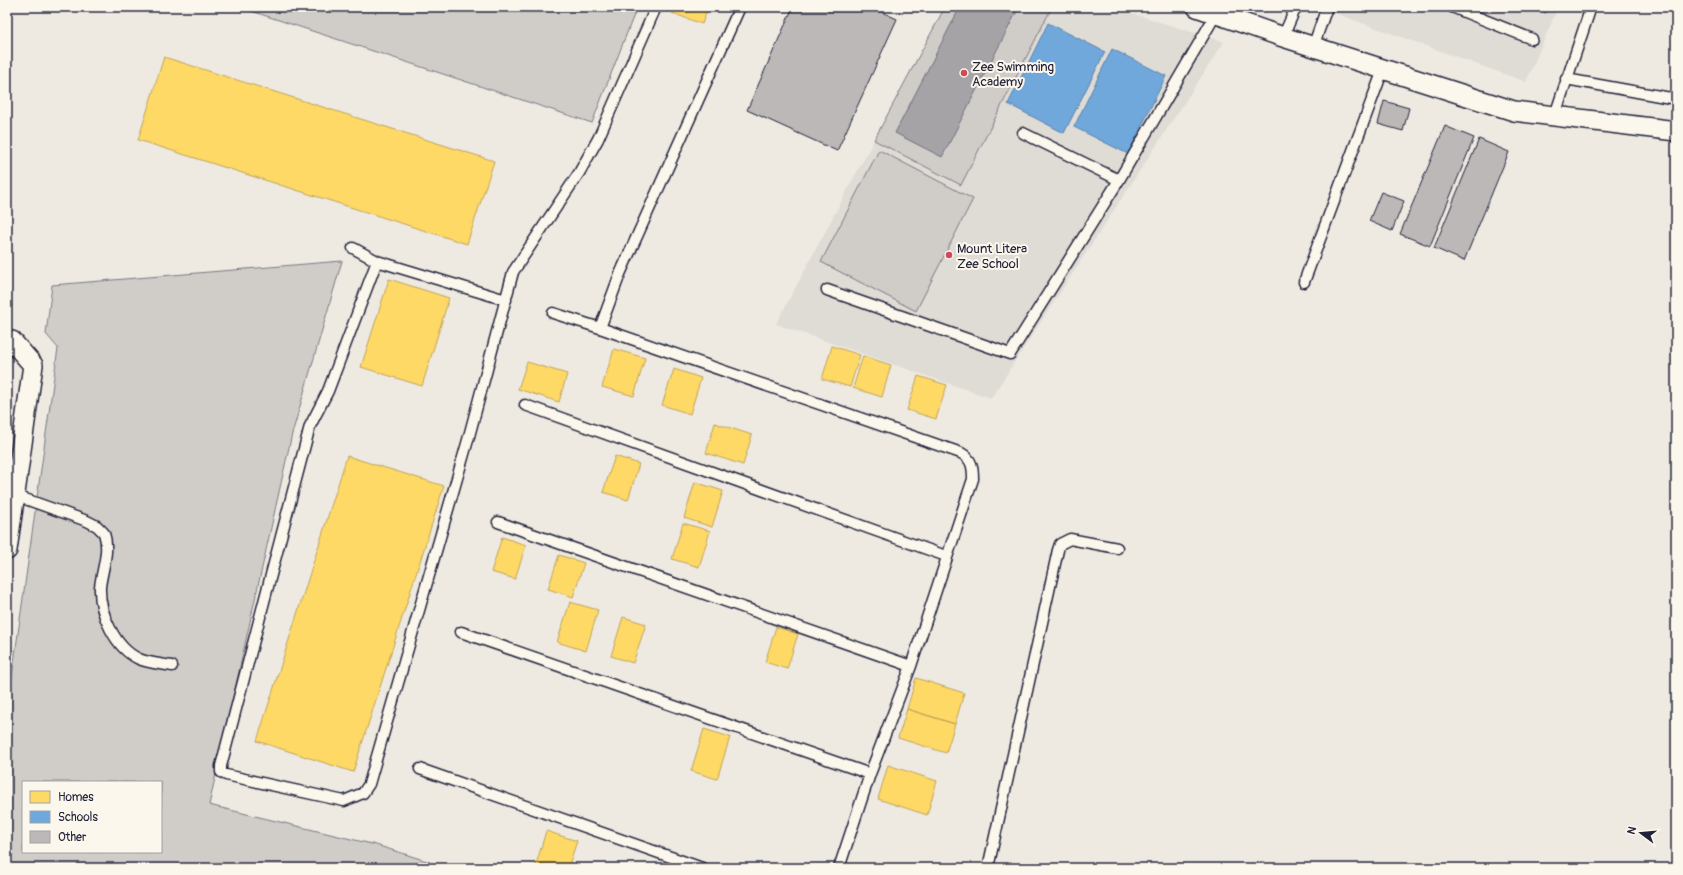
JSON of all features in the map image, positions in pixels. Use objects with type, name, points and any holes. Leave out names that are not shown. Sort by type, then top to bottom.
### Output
[{"type":"street","points":[[1197,7],[1383,70],[1514,111],[1676,131]]},
{"type":"street","points":[[7,340],[12,341],[32,365],[11,502],[7,550]]},
{"type":"lane","points":[[377,261],[328,391],[310,426],[221,766],[221,772],[226,775],[344,801],[363,793],[369,784],[468,440],[513,272],[579,173],[598,139],[656,7]]},
{"type":"lane","points":[[600,328],[620,274],[740,7]]},
{"type":"lane","points":[[1283,37],[1296,7]]},
{"type":"lane","points":[[1313,47],[1327,7]]},
{"type":"lane","points":[[1452,7],[1532,39]]},
{"type":"lane","points":[[1555,115],[1590,7]]},
{"type":"lane","points":[[827,290],[1010,354],[1118,180],[1216,14]]},
{"type":"lane","points":[[1304,282],[1383,70]]},
{"type":"lane","points":[[1566,79],[1676,99]]},
{"type":"lane","points":[[1023,133],[1118,180]]},
{"type":"lane","points":[[353,248],[377,261],[506,300]]},
{"type":"lane","points":[[553,313],[600,328],[968,457],[973,467],[973,479],[946,556],[911,666],[870,774],[839,868]]},
{"type":"lane","points":[[525,405],[946,556]]},
{"type":"lane","points":[[11,502],[87,521],[104,533],[106,548],[100,588],[101,608],[105,620],[122,646],[139,659],[172,666]]},
{"type":"lane","points":[[498,522],[911,666]]},
{"type":"lane","points":[[988,868],[1060,544],[1070,539],[1117,548]]},
{"type":"lane","points":[[461,632],[870,774]]},
{"type":"lane","points":[[420,769],[702,868]]},
{"type":"shaded area","points":[[239,7],[637,7],[592,123]]},
{"type":"shaded area","name":"Zee Swimming Academy","points":[[945,7],[1052,7],[961,185],[874,140]]},
{"type":"shaded area","points":[[960,7],[1013,7],[1018,9],[942,157],[895,133]]},
{"type":"shaded area","name":"Mount Litera Zee School","points":[[1052,7],[1112,7],[1224,42],[991,398],[776,324],[874,140],[961,185]]},
{"type":"shaded area","points":[[1318,7],[1558,7],[1526,82]]},
{"type":"shaded area","points":[[879,150],[973,199],[916,311],[821,262]]},
{"type":"shaded area","points":[[342,261],[292,434],[209,805],[376,845],[430,862],[429,868],[7,868],[7,712],[58,348],[46,334],[52,285]]},
{"type":"building: Homes","points":[[674,7],[708,7],[702,24],[672,13]]},
{"type":"building: Homes","points":[[164,57],[494,161],[467,244],[138,140]]},
{"type":"building: Homes","points":[[389,279],[449,298],[422,386],[361,367]]},
{"type":"building: Homes","points":[[832,346],[860,355],[850,387],[822,379]]},
{"type":"building: Homes","points":[[614,349],[645,358],[634,396],[602,387]]},
{"type":"building: Homes","points":[[863,356],[891,365],[882,397],[853,388]]},
{"type":"building: Homes","points":[[527,362],[567,374],[559,402],[518,389]]},
{"type":"building: Homes","points":[[674,369],[701,378],[690,414],[662,405]]},
{"type":"building: Homes","points":[[918,376],[947,385],[936,419],[907,410]]},
{"type":"building: Homes","points":[[715,423],[752,435],[743,465],[706,453]]},
{"type":"building: Homes","points":[[347,456],[444,486],[353,772],[257,741]]},
{"type":"building: Homes","points":[[615,456],[639,464],[628,500],[603,492]]},
{"type":"building: Homes","points":[[695,482],[723,491],[712,527],[684,518]]},
{"type":"building: Homes","points":[[683,523],[710,531],[699,567],[672,559]]},
{"type":"building: Homes","points":[[502,537],[526,545],[515,579],[491,572]]},
{"type":"building: Homes","points":[[559,555],[584,563],[573,597],[548,589]]},
{"type":"building: Homes","points":[[570,602],[598,610],[586,651],[557,642]]},
{"type":"building: Homes","points":[[623,617],[646,624],[633,663],[611,656]]},
{"type":"building: Homes","points":[[776,627],[798,634],[787,669],[765,662]]},
{"type":"building: Homes","points":[[916,678],[964,693],[955,724],[907,709]]},
{"type":"building: Homes","points":[[907,709],[955,724],[946,753],[898,738]]},
{"type":"building: Homes","points":[[704,729],[730,737],[717,779],[691,771]]},
{"type":"building: Homes","points":[[888,765],[937,781],[927,815],[878,799]]},
{"type":"building: Homes","points":[[546,831],[577,841],[568,868],[535,868]]},
{"type":"building: Schools","points":[[1532,7],[1549,7],[1546,13]]},
{"type":"building: Schools","points":[[1048,23],[1105,52],[1064,133],[1008,104]]},
{"type":"building: Schools","points":[[1112,49],[1166,76],[1128,154],[1074,127]]},
{"type":"building: Other","points":[[793,7],[871,7],[897,19],[837,151],[747,110]]},
{"type":"building: Other","points":[[1384,101],[1409,108],[1403,131],[1378,124]]},
{"type":"building: Other","points":[[1445,126],[1474,138],[1430,246],[1400,234]]},
{"type":"building: Other","points":[[1479,139],[1509,152],[1464,261],[1434,248]]},
{"type":"building: Other","points":[[1381,192],[1404,201],[1392,231],[1369,221]]},
{"type":"place","name":"Zee Swimming Academy","points":[[964,73]]},
{"type":"place","name":"Mount Litera Zee School","points":[[949,255]]}]
